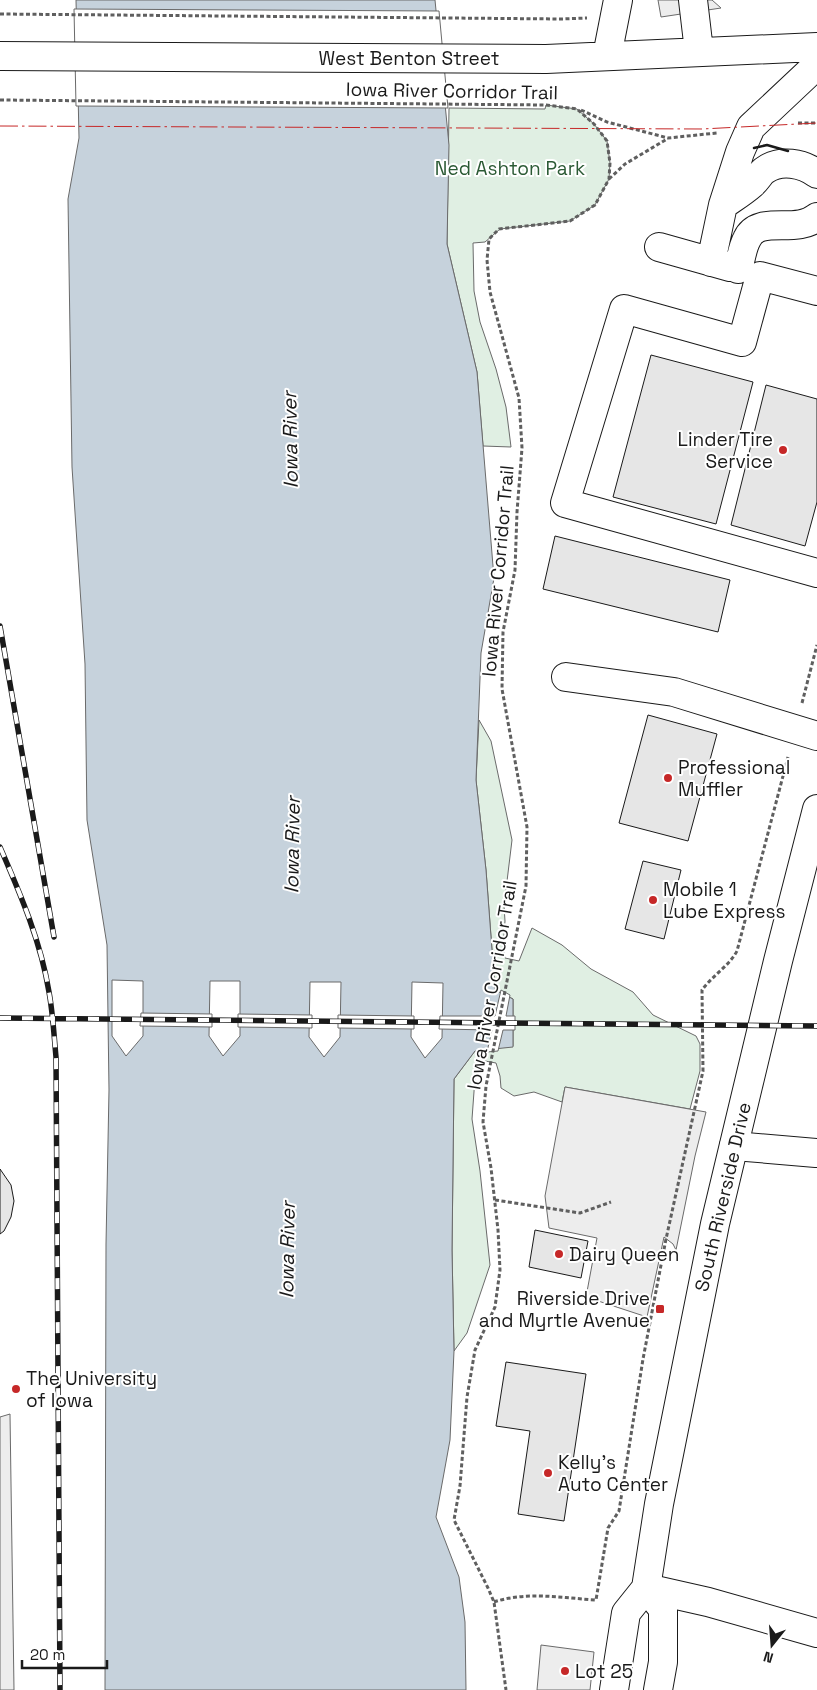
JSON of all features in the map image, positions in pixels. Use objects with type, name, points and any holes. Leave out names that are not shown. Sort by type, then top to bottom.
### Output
[{"type":"main road","points":[[607,56],[618,0]]},
{"type":"main road","points":[[693,0],[699,51]]},
{"type":"main road","name":"West Benton Street","points":[[0,56],[546,59],[817,47]]},
{"type":"main road","points":[[711,262],[723,205],[740,152],[751,127],[817,65]]},
{"type":"main road","points":[[723,205],[753,183],[764,170],[776,164],[804,166],[817,174]]},
{"type":"main road","points":[[817,217],[801,226],[761,226],[747,238],[749,272],[742,342],[624,309],[566,503],[817,573]]},
{"type":"main road","points":[[659,247],[817,291]]},
{"type":"main road","points":[[566,677],[674,692],[806,732]]},
{"type":"main road","name":"South Riverside Drive","points":[[646,1588],[653,1535],[715,1224],[778,961],[817,809]]},
{"type":"main road","points":[[734,1146],[816,1154]]},
{"type":"main road","points":[[646,1588],[708,1602],[817,1633]]},
{"type":"main road","points":[[614,1690],[626,1613],[646,1588]]},
{"type":"main road","points":[[646,1588],[663,1610],[663,1662],[658,1690]]},
{"type":"path","points":[[0,14],[589,18]]},
{"type":"path","name":"Iowa River Corridor Trail","points":[[0,100],[546,105],[577,109],[594,124],[606,141],[610,164],[609,179],[596,205],[570,221],[500,229],[489,240],[487,260],[490,292],[519,398],[522,448],[515,570],[503,632],[502,689],[527,826],[526,886],[486,1086],[484,1122],[495,1200],[500,1270],[495,1307],[475,1350],[468,1397],[460,1486],[454,1520],[494,1602],[506,1690]]},
{"type":"path","points":[[577,109],[607,122],[668,138],[624,164],[609,179]]},
{"type":"path","points":[[494,1602],[509,1597],[545,1596],[596,1600],[608,1528],[619,1511],[643,1359],[667,1231],[703,1071],[702,990],[734,957],[737,951],[806,732],[817,645]]},
{"type":"path","points":[[495,1200],[580,1212],[611,1202]]},
{"type":"green space","name":"Ned Ashton Park","points":[[546,105],[577,109],[594,124],[607,141],[610,163],[609,179],[595,205],[570,221],[500,229],[485,242],[473,243],[474,291],[480,322],[496,369],[506,407],[511,447],[483,446],[477,372],[447,244],[449,108],[545,109]]},
{"type":"green space","points":[[479,720],[491,741],[512,840],[504,906],[503,947],[505,958],[519,961],[532,928],[562,945],[591,969],[633,992],[653,1015],[696,1036],[700,1044],[700,1071],[690,1109],[565,1087],[562,1102],[534,1092],[514,1096],[501,1088],[496,1063],[485,1061],[475,1078],[472,1119],[480,1171],[490,1265],[467,1333],[454,1351],[452,1250],[454,1079],[475,1051],[513,1046],[513,999],[495,990],[486,870],[476,780]]},
{"type":"shaded area","points":[[658,0],[712,0],[721,8],[661,17]]},
{"type":"shaded area","points":[[565,1087],[706,1112],[676,1250],[673,1244],[664,1237],[647,1317],[586,1297],[597,1238],[549,1228],[545,1196]]},
{"type":"shaded area","points":[[10,1414],[14,1690],[0,1690],[0,1417]]},
{"type":"shaded area","name":"Lot 25","points":[[541,1645],[594,1652],[590,1690],[537,1690]]},
{"type":"water","name":"Iowa River","points":[[76,0],[435,0],[449,145],[447,244],[477,372],[494,578],[481,653],[476,780],[486,870],[495,990],[513,999],[513,1047],[475,1051],[454,1079],[452,1250],[454,1351],[450,1440],[436,1517],[459,1577],[465,1622],[466,1690],[105,1690],[106,1244],[109,1090],[107,945],[87,820],[85,664],[72,467],[68,199],[79,138]],"holes":[[[112,980],[143,981],[143,1036],[126,1056],[112,1036]],[[210,981],[240,981],[240,1036],[223,1056],[209,1036]],[[310,982],[341,982],[340,1037],[324,1057],[309,1037]],[[412,982],[443,983],[442,1038],[425,1058],[411,1037]]]},
{"type":"pier","points":[[74,9],[439,11],[448,108],[76,106]]},
{"type":"pier","points":[[501,990],[510,995],[506,1016],[515,1016],[515,1030],[503,1030],[498,1051],[487,1052],[492,1030],[439,1029],[440,1016],[495,1016]]},
{"type":"pier","points":[[141,1013],[212,1014],[212,1027],[140,1026]]},
{"type":"pier","points":[[238,1014],[312,1015],[312,1028],[238,1027]]},
{"type":"pier","points":[[338,1015],[414,1016],[414,1029],[338,1028]]},
{"type":"building","points":[[651,355],[753,382],[716,524],[613,497]]},
{"type":"building","name":"Linder Tire Service","points":[[766,385],[817,399],[817,502],[805,546],[731,525]]},
{"type":"building","points":[[555,536],[730,580],[718,632],[543,589]]},
{"type":"building","name":"Professional Muffler","points":[[648,715],[717,734],[688,841],[619,823]]},
{"type":"building","name":"Mobile 1 Lube Express","points":[[643,861],[681,870],[664,939],[625,929]]},
{"type":"building","points":[[0,1169],[11,1185],[14,1201],[11,1217],[4,1231],[0,1234]]},
{"type":"building","name":"Dairy Queen","points":[[535,1230],[588,1241],[581,1278],[529,1267]]},
{"type":"building","name":"Kelly's Auto Center","points":[[506,1362],[586,1374],[564,1521],[518,1514],[530,1431],[496,1426]]},
{"type":"railway","points":[[0,626],[54,937]]},
{"type":"railway","points":[[0,847],[22,900],[41,955],[50,1000],[56,1057],[60,1690]]},
{"type":"railway","points":[[0,1018],[817,1026]]},
{"type":"wall","points":[[754,148],[767,145],[788,151]]},
{"type":"power","points":[[0,126],[702,129],[817,123]]},
{"type":"place","name":"Linder Tire Service","points":[[783,450]]},
{"type":"place","name":"Professional Muffler","points":[[668,778]]},
{"type":"place","name":"Mobile 1 Lube Express","points":[[653,900]]},
{"type":"place","name":"Dairy Queen","points":[[559,1254]]},
{"type":"place","name":"Riverside Drive and Myrtle Avenue","points":[[660,1309]]},
{"type":"place","name":"The University of Iowa","points":[[16,1389]]},
{"type":"place","name":"Kelly's Auto Center","points":[[548,1473]]},
{"type":"place","name":"Lot 25","points":[[565,1671]]}]
